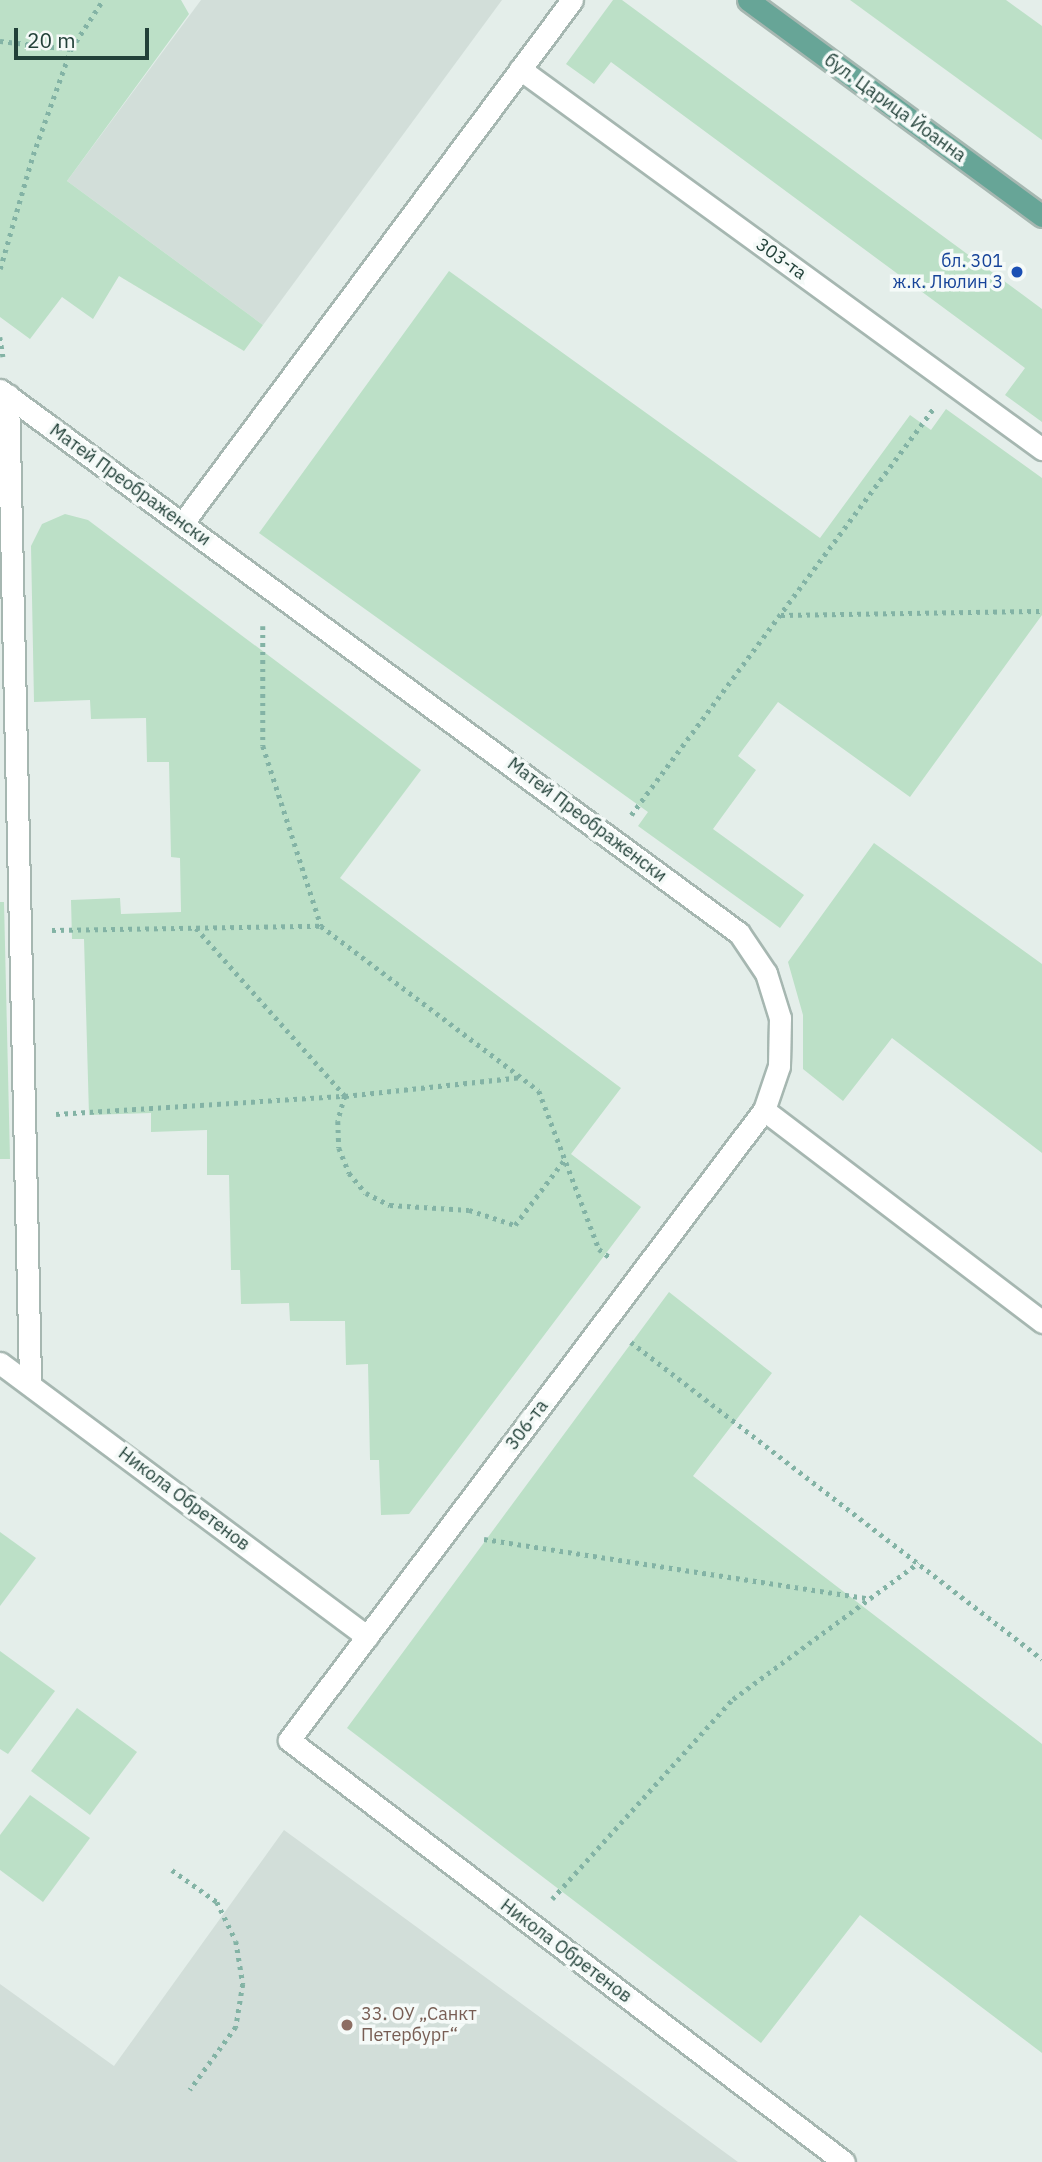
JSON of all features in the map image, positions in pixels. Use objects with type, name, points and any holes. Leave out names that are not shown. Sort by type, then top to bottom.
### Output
[{"type":"main road","name":"бул. Царица Йоанна","points":[[748,0],[1042,216]]},
{"type":"street","points":[[182,524],[572,0]]},
{"type":"street","name":"303-та","points":[[520,69],[1042,449]]},
{"type":"street","points":[[4,393],[30,1382]]},
{"type":"street","name":"Матей Преображенски","points":[[4,393],[739,933],[766,973],[780,1018],[779,1066],[765,1110]]},
{"type":"street","points":[[0,877],[14,860],[18,846]]},
{"type":"street","points":[[765,1110],[1042,1322]]},
{"type":"street","name":"306-та","points":[[289,1740],[765,1110]]},
{"type":"street","name":"Никола Обретенов","points":[[0,1363],[30,1382],[367,1637]]},
{"type":"street","name":"Никола Обретенов","points":[[289,1740],[844,2162]]},
{"type":"path","points":[[0,269],[33,155],[71,49],[103,0]]},
{"type":"path","points":[[0,41],[71,49]]},
{"type":"path","points":[[614,839],[952,383]]},
{"type":"path","points":[[263,582],[263,746],[321,926],[539,1091],[599,1249],[638,1278]]},
{"type":"path","points":[[780,615],[1042,611]]},
{"type":"path","points":[[19,930],[321,926]]},
{"type":"path","points":[[196,928],[345,1096]]},
{"type":"path","points":[[23,1115],[345,1096],[522,1077]]},
{"type":"path","points":[[345,1096],[338,1121],[339,1148],[349,1173],[366,1193],[390,1205],[469,1210],[515,1226],[565,1158]]},
{"type":"path","points":[[605,1322],[1042,1659]]},
{"type":"path","points":[[445,1533],[870,1599]]},
{"type":"path","points":[[530,1923],[733,1699],[918,1563]]},
{"type":"path","points":[[172,1870],[216,1902],[236,1941],[243,1984],[236,2027],[190,2090]]},
{"type":"shaded area","points":[[201,0],[502,0],[263,325],[67,181]]},
{"type":"shaded area","name":"33. ОУ „Санкт Петербург“","points":[[284,1830],[738,2162],[0,2162],[0,1984],[114,2066]]},
{"type":"green space","points":[[0,0],[181,0],[189,14],[67,181],[263,325],[244,351],[119,276],[93,319],[62,297],[30,339],[0,317]]},
{"type":"green space","points":[[613,0],[622,0],[1042,309],[1042,422],[1005,395],[1025,368],[611,62],[594,84],[566,64]]},
{"type":"green space","points":[[850,0],[1006,0],[1042,26],[1042,140]]},
{"type":"green space","points":[[449,271],[820,538],[910,415],[931,430],[946,409],[1042,478],[1042,615],[910,797],[778,702],[738,756],[756,770],[713,829],[804,895],[780,928],[638,826],[648,812],[259,533]]},
{"type":"green space","points":[[65,514],[88,520],[421,770],[340,878],[621,1088],[571,1154],[641,1207],[409,1514],[381,1515],[379,1460],[370,1460],[368,1364],[346,1365],[345,1321],[290,1321],[289,1303],[241,1304],[240,1270],[231,1270],[229,1175],[207,1175],[207,1130],[151,1132],[151,1113],[89,1115],[84,939],[72,939],[71,900],[120,898],[121,914],[181,912],[180,858],[171,857],[169,762],[147,762],[146,718],[91,719],[90,700],[34,702],[31,546],[42,524]]},
{"type":"green space","points":[[874,843],[1042,964],[1042,1153],[892,1038],[843,1101],[803,1069],[803,1015],[788,962]]},
{"type":"green space","points":[[0,902],[4,902],[10,1159],[0,1159]]},
{"type":"green space","points":[[669,1292],[772,1373],[693,1476],[1042,1744],[1042,2053],[860,1915],[761,2043],[347,1728]]},
{"type":"green space","points":[[0,1532],[36,1558],[0,1606]]},
{"type":"green space","points":[[0,1651],[55,1691],[8,1754],[0,1749]]},
{"type":"green space","points":[[77,1708],[137,1752],[90,1815],[31,1771]]},
{"type":"green space","points":[[30,1795],[90,1838],[43,1902],[0,1870],[0,1835]]},
{"type":"place","name":"бл. 301 ж.к. Люлин 3","points":[[1017,272]]},
{"type":"place","name":"33. ОУ „Санкт Петербург“","points":[[347,2025]]}]
